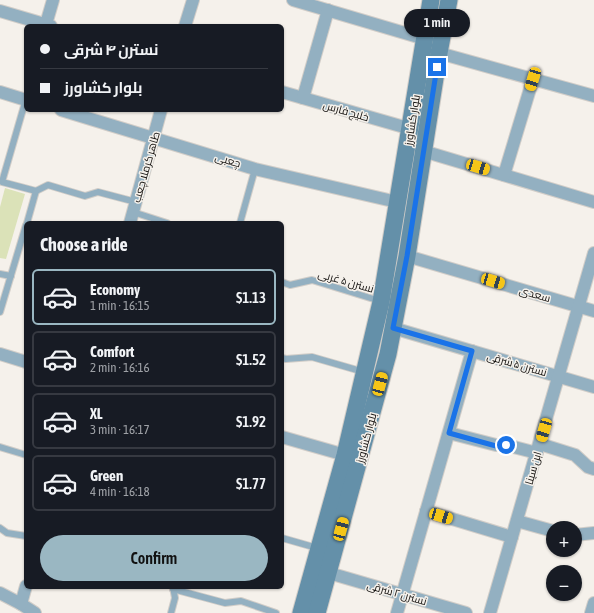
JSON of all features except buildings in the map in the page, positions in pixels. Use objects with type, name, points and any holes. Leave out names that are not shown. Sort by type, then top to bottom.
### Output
[{"type":"main road","name":"بلوار کشاورز","points":[[301,613],[345,455],[381,302],[397,202],[411,129],[431,0]]},
{"type":"main road","name":"بلوار کشاورز","points":[[318,613],[388,354],[407,256],[439,53],[449,0]]},
{"type":"street","points":[[48,24],[53,0]]},
{"type":"street","points":[[186,24],[193,0]]},
{"type":"street","points":[[293,0],[425,39]]},
{"type":"street","points":[[302,98],[328,10]]},
{"type":"street","points":[[0,11],[45,24]]},
{"type":"street","points":[[439,53],[594,96]]},
{"type":"street","points":[[504,175],[533,79]]},
{"type":"street","points":[[0,92],[24,99]]},
{"type":"street","name":"خلیج فارس","points":[[284,93],[411,129]]},
{"type":"street","name":"چعبی","points":[[68,112],[255,169],[397,202]]},
{"type":"street","name":"طاهر کرملا چعب","points":[[133,212],[160,112]]},
{"type":"street","points":[[423,151],[594,202]]},
{"type":"street","name":"ابن سینا","points":[[490,613],[594,253]]},
{"type":"street","name":"سعدی","points":[[407,256],[594,311]]},
{"type":"street","name":"نسترن ۵ شرقی","points":[[393,328],[594,387]]},
{"type":"street","points":[[397,613],[472,351]]},
{"type":"street","points":[[0,354],[24,361]]},
{"type":"street","points":[[449,433],[496,446],[506,445],[538,448],[575,455],[588,467],[594,469]]},
{"type":"street","points":[[284,438],[345,455]]},
{"type":"street","points":[[426,511],[512,537]]},
{"type":"street","points":[[517,521],[546,529]]},
{"type":"street","points":[[582,534],[594,533]]},
{"type":"street","name":"نسترن ۲ شرقی","points":[[329,573],[466,613]]},
{"type":"street","points":[[21,604],[25,589]]},
{"type":"street","points":[[0,593],[35,613]]},
{"type":"street","points":[[591,613],[594,603]]},
{"type":"lane","points":[[0,190],[24,107]]},
{"type":"lane","points":[[241,221],[255,169]]},
{"type":"lane","points":[[2,182],[36,190],[48,185],[85,196],[98,192],[133,212],[161,221]]},
{"type":"lane","points":[[27,221],[36,190]]},
{"type":"lane","points":[[0,312],[11,276],[23,245]]},
{"type":"lane","points":[[0,274],[11,276]]},
{"type":"lane","name":"نسترن ۵ غربی","points":[[284,283],[290,285],[312,280],[381,302]]},
{"type":"lane","points":[[284,358],[312,357],[365,372]]},
{"type":"lane","points":[[0,447],[24,454]]},
{"type":"lane","points":[[0,528],[7,534],[24,536]]},
{"type":"lane","points":[[284,539],[318,549]]},
{"type":"lane","points":[[171,613],[175,598],[173,589]]},
{"type":"lane","points":[[176,589],[225,603],[240,601],[276,613]]},
{"type":"green space","points":[[5,188],[25,194],[6,259],[0,258],[0,207]]},
{"type":"route","points":[[437,67],[407,256],[393,328],[472,351],[449,433],[496,446],[506,445]]}]
